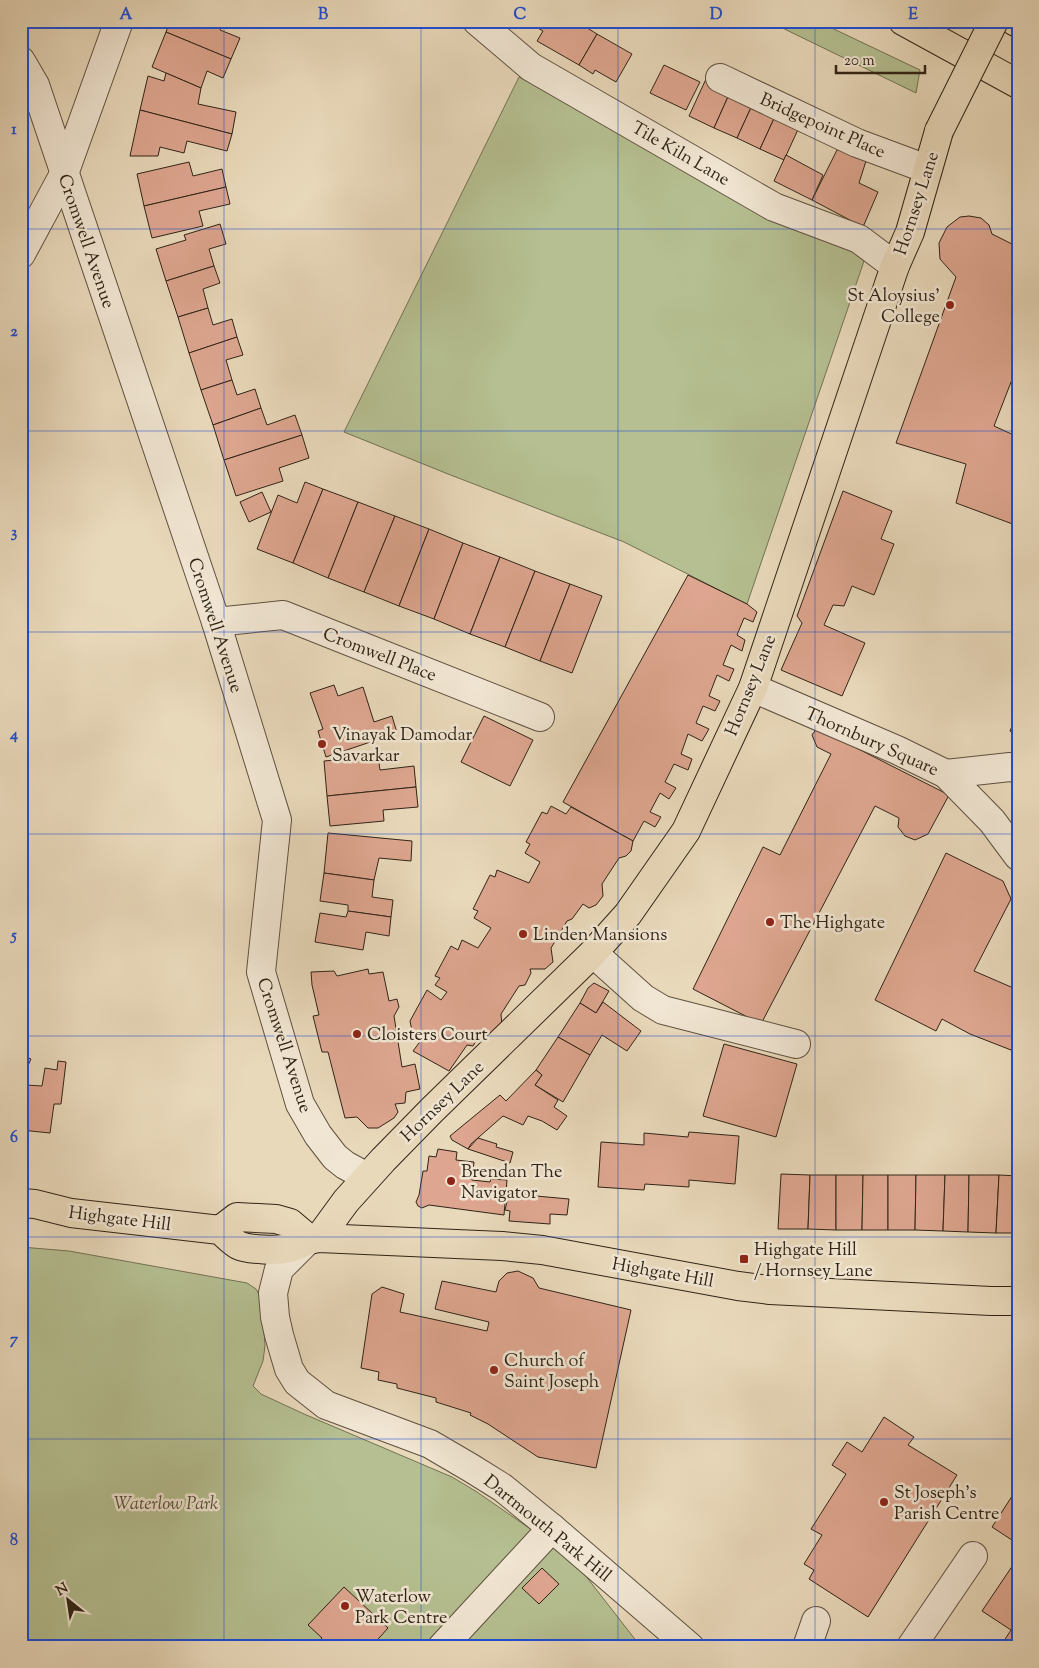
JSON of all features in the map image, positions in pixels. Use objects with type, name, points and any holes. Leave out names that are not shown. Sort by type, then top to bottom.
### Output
[{"type":"main road","points":[[903,21],[1018,84]]},
{"type":"main road","name":"Hornsey Lane","points":[[314,1238],[367,1177],[432,1110],[594,953],[628,914],[686,831],[753,688],[895,266],[910,232],[939,131],[994,21]]},
{"type":"main road","points":[[1014,21],[1018,23]]},
{"type":"main road","name":"Highgate Hill","points":[[26,1200],[71,1212],[220,1230],[239,1246],[270,1250],[288,1248],[314,1238],[502,1246],[542,1250],[738,1286],[770,1290],[1018,1301]]},
{"type":"street","points":[[21,254],[64,174],[119,21]]},
{"type":"street","name":"Tile Kiln Lane","points":[[477,21],[532,67],[774,207],[858,239],[895,266]]},
{"type":"street","name":"Cromwell Avenue","points":[[21,61],[35,85],[216,622],[277,820],[261,972],[300,1104],[318,1135],[335,1157],[367,1177]]},
{"type":"street","name":"Bridgepoint Place","points":[[720,78],[857,143],[927,170]]},
{"type":"street","name":"Cromwell Place","points":[[216,622],[283,615],[540,716]]},
{"type":"street","name":"Thornbury Square","points":[[753,688],[897,750],[946,774],[992,821],[1018,856]]},
{"type":"street","points":[[946,774],[1010,767],[1018,770]]},
{"type":"street","points":[[594,953],[643,998],[663,1010],[796,1044]]},
{"type":"street","name":"Dartmouth Park Hill","points":[[314,1238],[278,1269],[273,1293],[279,1335],[289,1369],[296,1382],[326,1405],[430,1444],[503,1488],[690,1647]]},
{"type":"street","points":[[442,1647],[552,1528]]},
{"type":"street","points":[[911,1647],[973,1556]]},
{"type":"street","points":[[807,1647],[816,1621]]},
{"type":"green space","points":[[768,21],[817,21],[920,70],[916,93]]},
{"type":"green space","points":[[519,77],[855,246],[864,261],[747,604],[624,542],[344,432]]},
{"type":"green space","name":"Waterlow Park","points":[[21,1247],[69,1251],[247,1283],[256,1289],[262,1300],[265,1346],[263,1361],[253,1386],[261,1394],[452,1477],[477,1492],[571,1557],[641,1647],[21,1647]]},
{"type":"building","points":[[170,21],[224,21],[220,30],[240,38],[231,59],[166,32]]},
{"type":"building","points":[[528,21],[576,21],[597,34],[579,65],[537,41],[543,31]]},
{"type":"building","points":[[166,32],[231,59],[223,78],[207,71],[201,88],[152,67]]},
{"type":"building","points":[[597,34],[632,54],[616,82],[595,70],[593,74],[579,65]]},
{"type":"building","points":[[664,65],[700,82],[686,110],[650,93]]},
{"type":"building","points":[[166,73],[201,88],[198,104],[236,112],[232,134],[140,110],[148,76],[164,81]]},
{"type":"building","points":[[706,79],[731,90],[714,128],[689,116]]},
{"type":"building","points":[[731,90],[754,101],[737,138],[714,128]]},
{"type":"building","points":[[754,101],[777,112],[760,149],[737,138]]},
{"type":"building","points":[[140,110],[232,134],[227,151],[187,141],[184,153],[160,147],[158,156],[130,156]]},
{"type":"building","points":[[777,112],[801,123],[784,160],[760,149]]},
{"type":"building","points":[[838,148],[866,161],[859,183],[878,192],[863,227],[812,200]]},
{"type":"building","points":[[786,155],[823,175],[812,200],[774,181]]},
{"type":"building","points":[[189,162],[193,176],[222,169],[226,187],[144,206],[137,174]]},
{"type":"building","points":[[226,187],[230,204],[199,211],[203,226],[152,238],[144,206]]},
{"type":"building","points":[[960,217],[981,218],[989,225],[992,234],[1018,247],[1018,364],[994,426],[1018,437],[1018,526],[956,503],[966,464],[896,443],[956,277],[940,259],[939,243],[947,227]]},
{"type":"building","points":[[220,224],[226,244],[209,249],[214,266],[166,281],[156,249],[186,240],[184,235]]},
{"type":"building","points":[[214,266],[220,283],[203,289],[208,308],[178,317],[166,281]]},
{"type":"building","points":[[208,308],[213,325],[232,319],[237,337],[189,353],[178,317]]},
{"type":"building","points":[[237,337],[243,355],[226,360],[232,380],[201,390],[189,353]]},
{"type":"building","points":[[232,380],[237,395],[255,389],[261,408],[213,425],[201,390]]},
{"type":"building","points":[[261,408],[267,425],[295,415],[302,435],[224,460],[213,425]]},
{"type":"building","points":[[302,435],[309,458],[279,468],[283,481],[236,496],[224,460]]},
{"type":"building","points":[[305,482],[323,489],[293,563],[257,549],[278,495],[297,503]]},
{"type":"building","points":[[323,489],[358,502],[328,578],[293,563]]},
{"type":"building","points":[[843,491],[892,511],[881,539],[894,544],[874,595],[852,586],[844,606],[833,605],[824,625],[865,643],[842,696],[781,670],[802,623],[797,616]]},
{"type":"building","points":[[262,492],[271,512],[249,522],[240,502]]},
{"type":"building","points":[[358,502],[395,516],[364,592],[328,578]]},
{"type":"building","points":[[395,516],[429,529],[399,606],[364,592]]},
{"type":"building","points":[[429,529],[463,543],[434,619],[399,606]]},
{"type":"building","points":[[463,543],[500,557],[470,634],[434,619]]},
{"type":"building","points":[[500,557],[535,571],[505,647],[470,634]]},
{"type":"building","points":[[535,571],[570,584],[540,661],[505,647]]},
{"type":"building","points":[[688,575],[747,604],[757,612],[753,622],[744,618],[737,635],[745,640],[742,651],[731,645],[723,665],[734,669],[729,681],[717,675],[709,696],[720,701],[715,711],[703,706],[696,723],[709,729],[702,741],[688,734],[681,754],[692,759],[688,770],[674,764],[665,782],[676,788],[669,799],[660,793],[650,812],[661,817],[655,827],[644,821],[633,841],[563,802]]},
{"type":"building","points":[[570,584],[602,596],[572,673],[540,661]]},
{"type":"building","points":[[334,685],[338,696],[363,687],[374,722],[392,716],[397,733],[326,757],[318,731],[323,729],[310,693]]},
{"type":"building","points":[[1018,712],[1018,737],[1010,731]]},
{"type":"building","points":[[484,716],[533,740],[510,786],[461,762]]},
{"type":"building","name":"The Highgate","points":[[817,728],[949,795],[928,834],[915,840],[905,836],[898,827],[899,818],[875,806],[761,1024],[693,989],[763,847],[780,855],[831,754],[817,747],[812,735]]},
{"type":"building","points":[[378,756],[380,770],[414,766],[416,787],[327,796],[324,761]]},
{"type":"building","points":[[416,787],[418,807],[383,810],[384,821],[330,826],[327,796]]},
{"type":"building","name":"Linden Mansions","points":[[551,806],[566,814],[571,807],[633,841],[631,851],[626,856],[619,858],[602,884],[603,896],[596,905],[589,908],[583,904],[572,919],[567,921],[551,948],[553,962],[545,969],[530,969],[531,973],[525,985],[519,986],[501,1014],[502,1027],[496,1034],[481,1033],[473,1046],[467,1045],[449,1071],[413,1051],[422,1039],[412,1031],[410,1021],[427,990],[441,1000],[447,992],[435,985],[440,978],[435,976],[451,946],[458,950],[462,940],[478,948],[491,928],[474,918],[478,911],[473,909],[490,875],[495,877],[497,870],[529,883],[540,862],[525,853],[530,844],[526,842],[542,812],[547,814]]},
{"type":"building","points":[[328,833],[412,841],[411,861],[379,858],[374,880],[324,873]]},
{"type":"building","points":[[946,853],[1003,881],[1011,899],[974,971],[1018,990],[1018,1045],[1015,1044],[1011,1050],[970,1034],[942,1019],[936,1031],[875,1000]]},
{"type":"building","points":[[324,873],[374,880],[372,897],[393,900],[391,917],[348,911],[348,905],[320,901]]},
{"type":"building","points":[[348,911],[391,917],[389,936],[366,932],[363,950],[315,942],[320,913],[346,917]]},
{"type":"building","name":"Cloisters Court","points":[[368,969],[369,974],[383,972],[389,1001],[397,999],[399,1007],[394,1016],[402,1067],[415,1064],[420,1089],[406,1092],[405,1103],[395,1104],[398,1112],[394,1118],[378,1128],[368,1128],[357,1117],[345,1118],[328,1052],[322,1052],[313,1016],[319,1015],[311,972],[334,971],[337,976]]},
{"type":"building","points":[[594,983],[609,991],[596,1013],[580,1003],[588,988]]},
{"type":"building","points":[[603,1002],[641,1031],[627,1051],[602,1035],[590,1055],[558,1037],[580,1003],[596,1013]]},
{"type":"building","points":[[558,1037],[590,1055],[563,1102],[535,1085],[542,1075],[536,1070]]},
{"type":"building","points":[[724,1044],[797,1064],[776,1137],[703,1116]]},
{"type":"building","points":[[21,1055],[31,1059],[21,1081]]},
{"type":"building","points":[[58,1061],[66,1062],[61,1104],[54,1104],[50,1133],[21,1130],[26,1085],[42,1086],[45,1068],[57,1070]]},
{"type":"building","points":[[536,1070],[542,1075],[535,1085],[558,1100],[554,1107],[567,1116],[557,1130],[542,1121],[528,1116],[523,1125],[503,1116],[471,1144],[468,1149],[452,1140],[450,1136],[500,1095],[506,1101]]},
{"type":"building","points":[[689,1132],[739,1136],[735,1184],[689,1180],[689,1187],[645,1184],[644,1190],[598,1187],[601,1142],[644,1145],[644,1133],[688,1137]]},
{"type":"building","points":[[478,1138],[497,1144],[496,1147],[513,1152],[510,1163],[468,1149]]},
{"type":"building","name":"Brendan The Navigator","points":[[438,1149],[457,1152],[456,1160],[474,1162],[472,1180],[490,1182],[491,1179],[507,1180],[504,1215],[429,1205],[422,1208],[418,1206],[416,1202],[423,1171],[427,1171],[429,1156],[436,1157]]},
{"type":"building","points":[[781,1174],[810,1175],[808,1229],[778,1229]]},
{"type":"building","points":[[810,1175],[836,1175],[836,1230],[808,1229]]},
{"type":"building","points":[[836,1175],[863,1175],[862,1230],[836,1230]]},
{"type":"building","points":[[863,1175],[888,1175],[888,1230],[862,1230]]},
{"type":"building","points":[[888,1175],[916,1175],[915,1230],[888,1230]]},
{"type":"building","points":[[916,1175],[945,1175],[943,1231],[915,1230]]},
{"type":"building","points":[[945,1175],[969,1175],[968,1232],[943,1231]]},
{"type":"building","points":[[969,1175],[999,1175],[996,1233],[968,1232]]},
{"type":"building","points":[[999,1175],[1018,1176],[1018,1233],[996,1233]]},
{"type":"building","points":[[510,1189],[525,1191],[525,1195],[569,1199],[567,1215],[550,1214],[550,1224],[509,1221],[510,1211],[505,1210]]},
{"type":"building","name":"Church of Saint Joseph","points":[[518,1271],[533,1278],[539,1288],[631,1310],[596,1468],[538,1457],[488,1424],[470,1415],[471,1413],[436,1402],[436,1398],[397,1388],[397,1384],[378,1380],[379,1372],[361,1368],[372,1294],[382,1287],[404,1294],[400,1312],[487,1331],[489,1322],[435,1309],[442,1281],[496,1292],[499,1281],[507,1273]]},
{"type":"building","name":"St Joseph's Parish Centre","points":[[884,1417],[914,1437],[908,1445],[957,1475],[868,1617],[809,1579],[814,1570],[804,1564],[822,1535],[811,1529],[846,1474],[832,1465],[847,1442],[862,1452]]},
{"type":"building","points":[[1018,1487],[1018,1544],[992,1527]]},
{"type":"building","points":[[1015,1562],[1018,1564],[1018,1647],[1000,1647],[1011,1630],[982,1611]]},
{"type":"building","points":[[542,1568],[559,1584],[539,1604],[522,1588]]},
{"type":"building","name":"Waterlow Park Centre","points":[[344,1587],[388,1628],[371,1647],[314,1647],[322,1638],[308,1625]]},
{"type":"place","name":"St Aloysius' College","points":[[950,305]]},
{"type":"place","name":"Vinayak Damodar Savarkar","points":[[322,744]]},
{"type":"place","name":"The Highgate","points":[[770,922]]},
{"type":"place","name":"Linden Mansions","points":[[523,934]]},
{"type":"place","name":"Cloisters Court","points":[[357,1034]]},
{"type":"place","name":"Brendan The Navigator","points":[[451,1181]]},
{"type":"place","name":"Highgate Hill / Hornsey Lane","points":[[744,1259]]},
{"type":"place","name":"Church of Saint Joseph","points":[[494,1370]]},
{"type":"place","name":"St Joseph's Parish Centre","points":[[884,1502]]},
{"type":"place","name":"Waterlow Park Centre","points":[[345,1606]]}]
